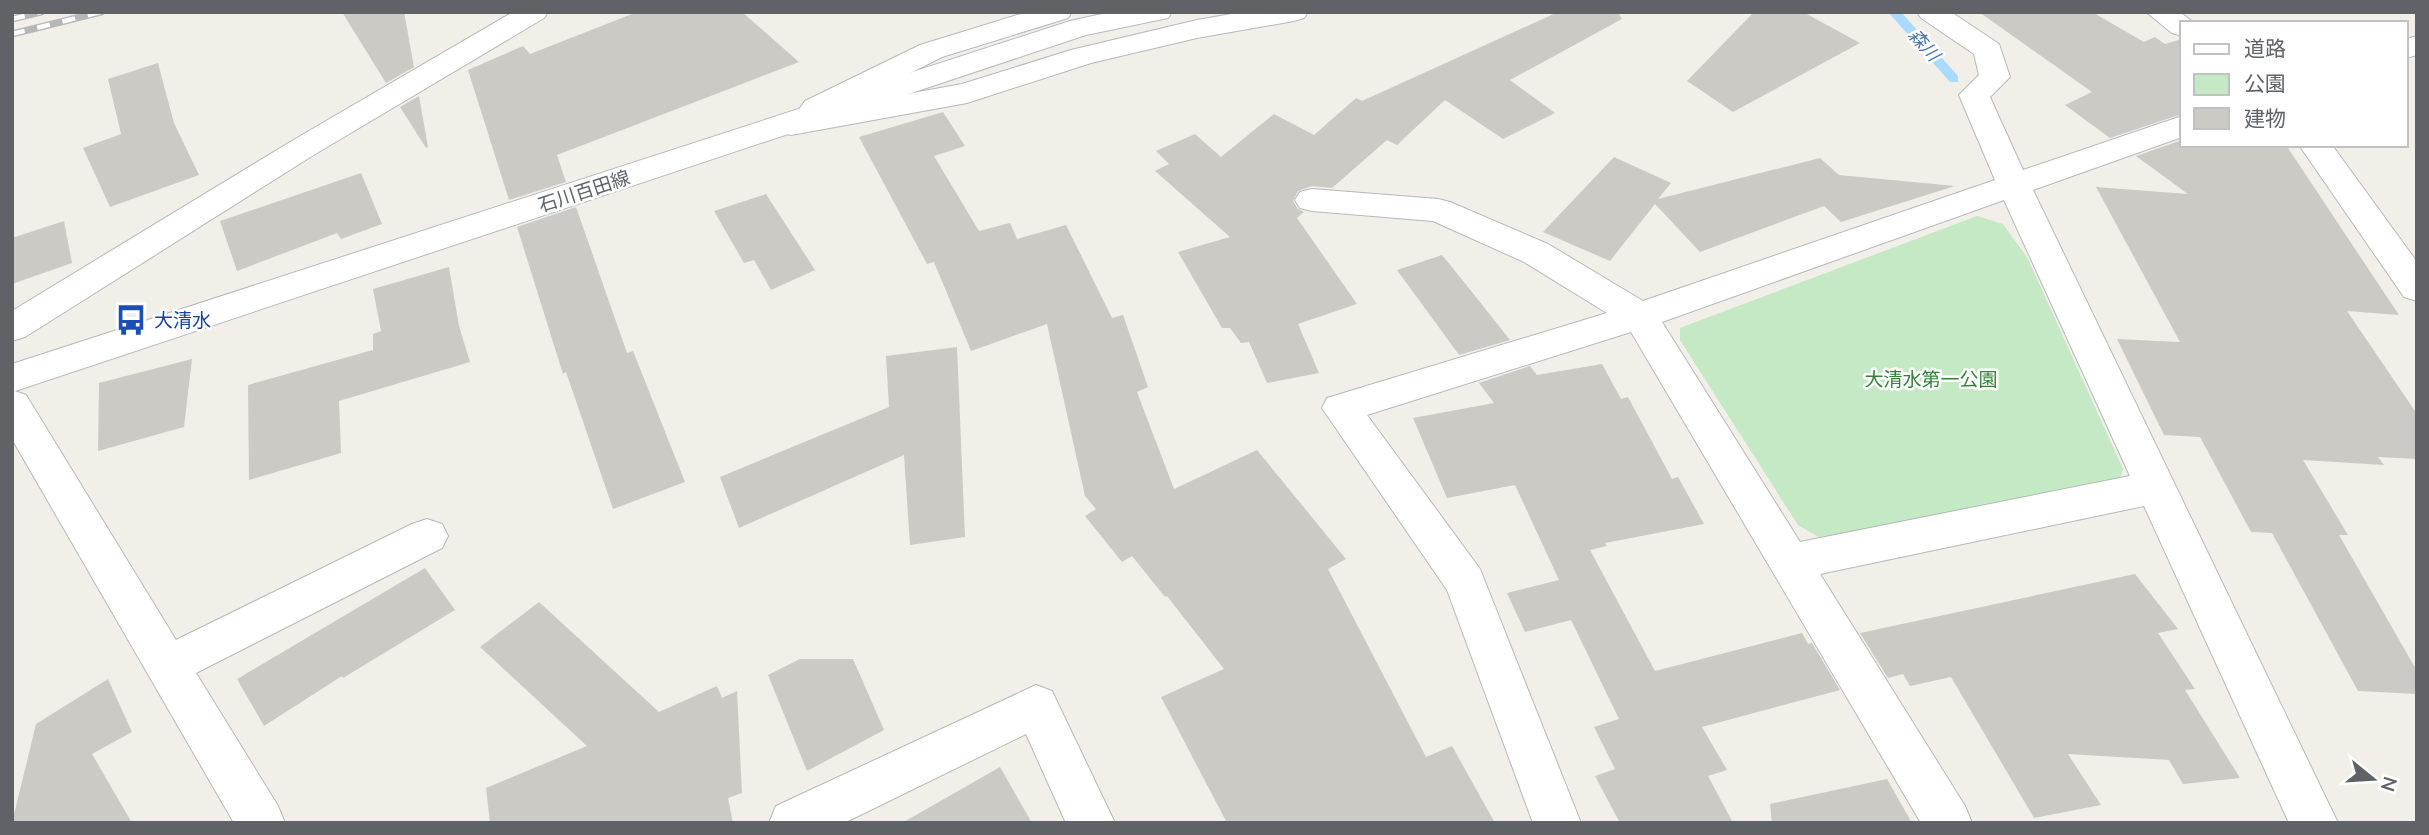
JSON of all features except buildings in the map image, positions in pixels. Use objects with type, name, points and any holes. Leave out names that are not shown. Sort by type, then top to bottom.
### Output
[{"type":"street","points":[[12,328],[301,149],[534,12]]},
{"type":"street","points":[[773,129],[931,51],[1058,12]]},
{"type":"street","name":"石川百田線","points":[[12,378],[1080,27],[1158,12]]},
{"type":"street","points":[[773,129],[967,93],[1082,56],[1197,29],[1294,12]]},
{"type":"street","points":[[1931,12],[1987,50],[1995,76],[1974,96],[2314,823]]},
{"type":"street","points":[[2160,12],[2180,26]]},
{"type":"street","points":[[1557,823],[1465,582],[1341,408],[1640,316],[2180,127]]},
{"type":"street","points":[[2316,147],[2417,288]]},
{"type":"street","points":[[1312,200],[1438,210],[1536,253],[1640,316],[1948,823]]},
{"type":"street","points":[[12,405],[261,823]]},
{"type":"street","points":[[1790,562],[2156,486]]},
{"type":"street","points":[[167,665],[427,536]]},
{"type":"street","points":[[793,823],[1036,706],[1091,823]]},
{"type":"green space","name":"大清水第一公園","points":[[1977,216],[2003,224],[2028,259],[2123,469],[2121,476],[2105,486],[1822,539],[1798,525],[1680,340],[1680,328]]},
{"type":"waterway","name":"森川","points":[[1894,12],[1954,79]]},
{"type":"railway","points":[[12,19],[41,12]]},
{"type":"railway","points":[[12,34],[101,12]]},
{"type":"place","name":"大清水","points":[[131,320]]}]
